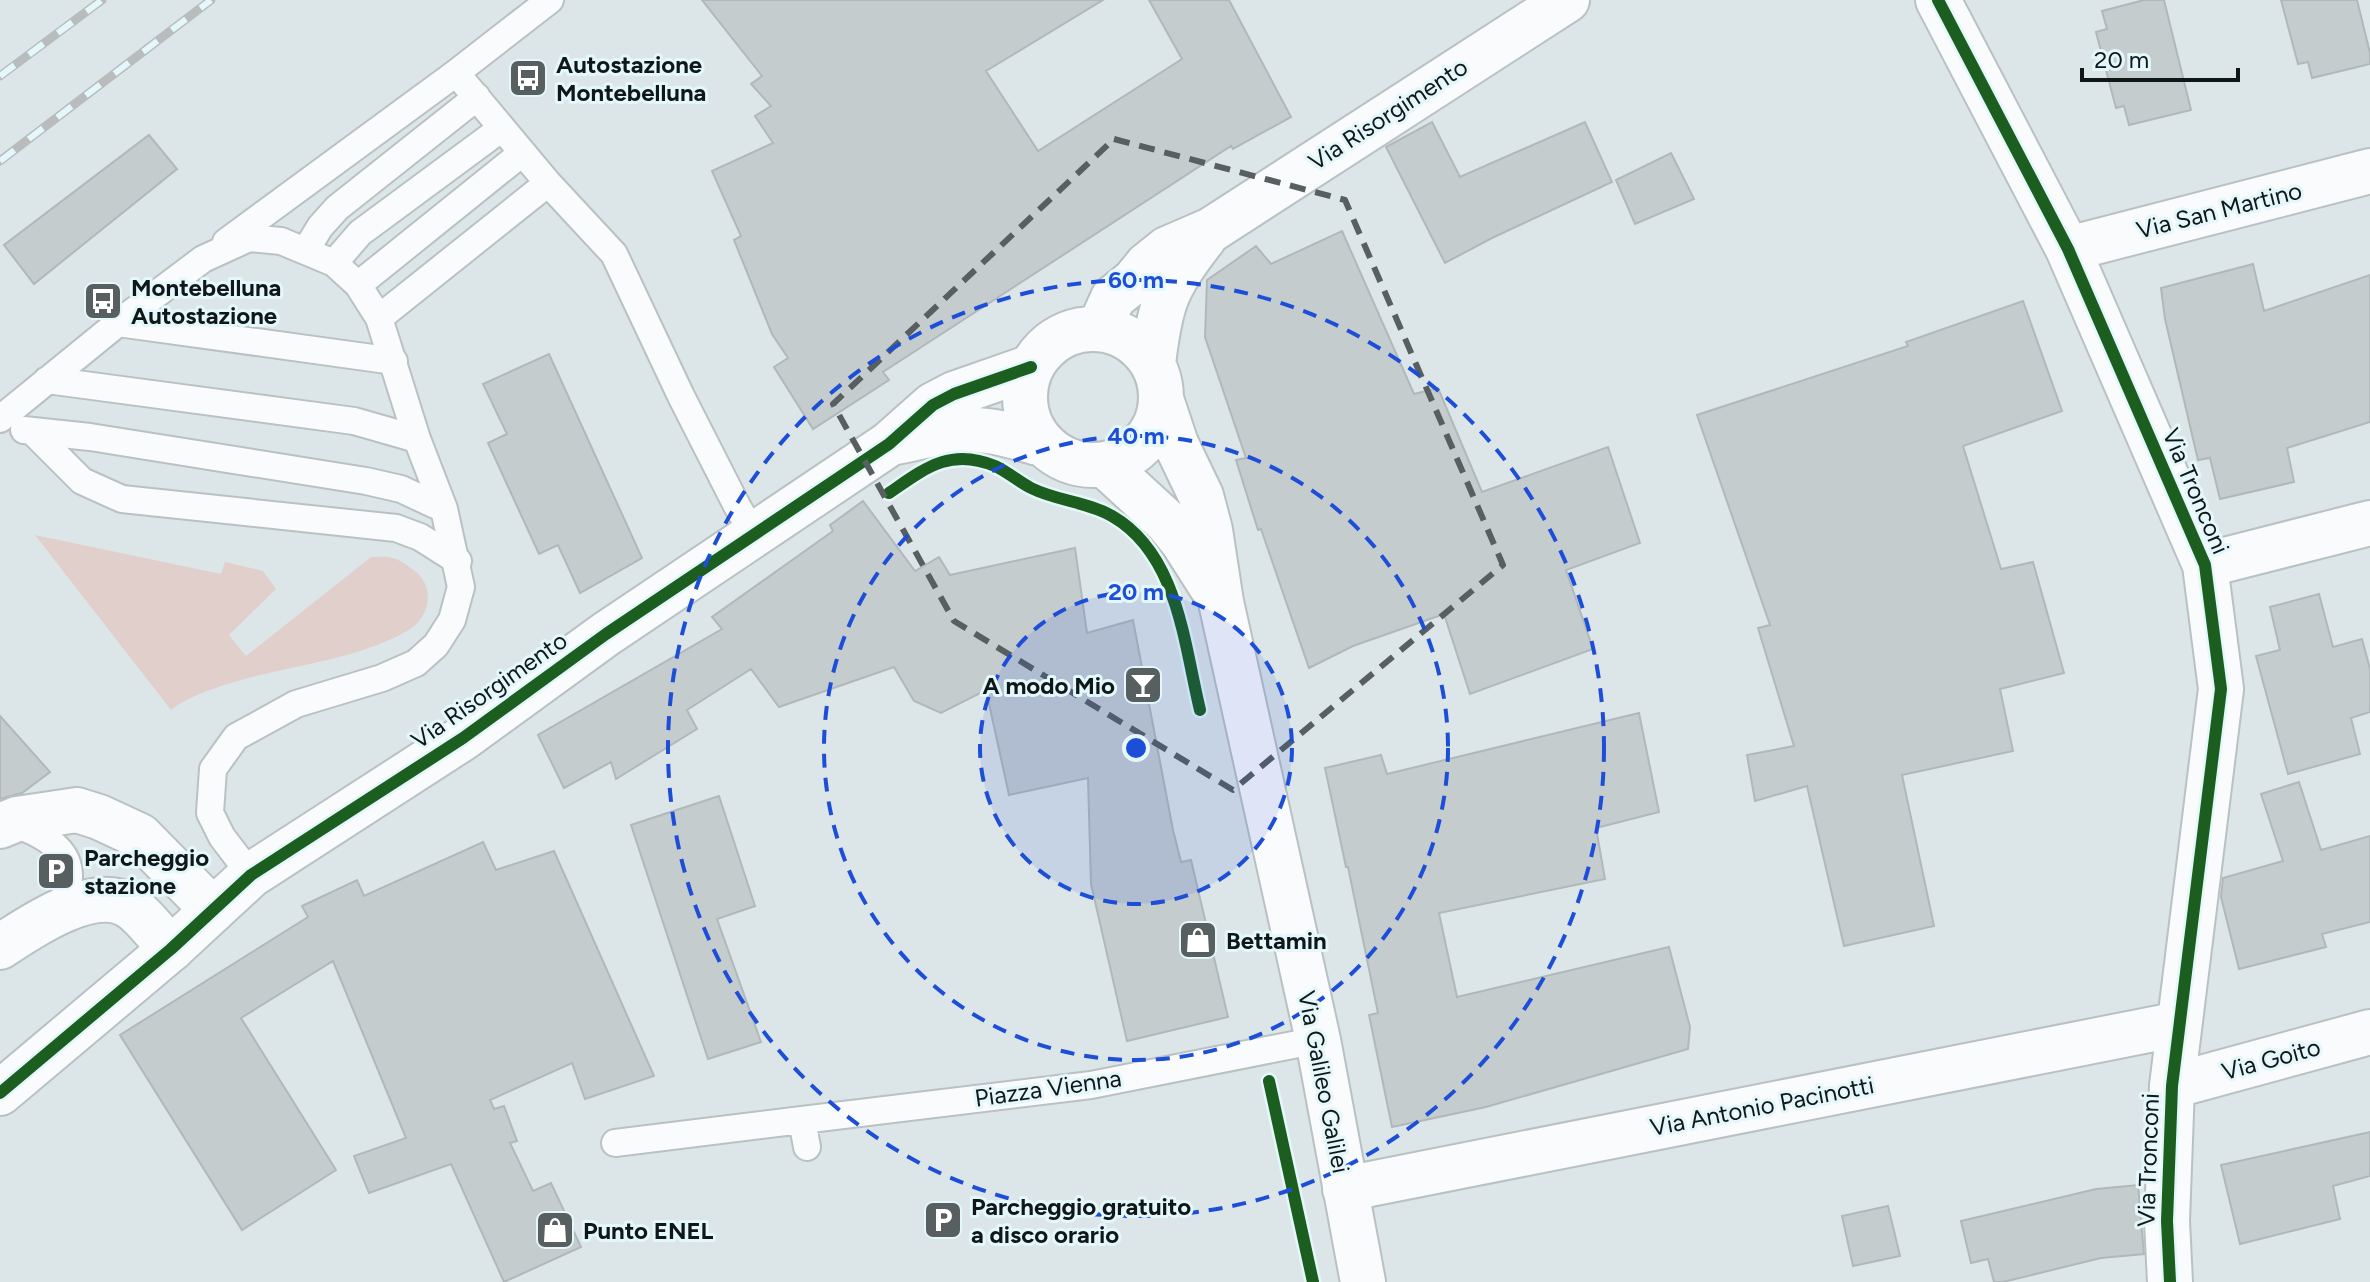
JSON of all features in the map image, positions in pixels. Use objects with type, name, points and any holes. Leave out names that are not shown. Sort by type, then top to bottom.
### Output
[{"type":"street","name":"Via Risorgimento","points":[[0,1093],[171,949],[251,875],[463,738],[606,634],[889,444],[933,405],[954,394],[1031,367],[1043,350],[1060,337],[1079,330],[1099,329],[1113,298],[1167,249],[1211,230],[1567,0]]},
{"type":"street","name":"Via Tronconi","points":[[1938,0],[2068,249],[2205,565],[2221,689],[2172,1086],[2167,1221],[2170,1282]]},
{"type":"street","name":"Via San Martino","points":[[2068,249],[2370,171]]},
{"type":"street","name":"Via Risorgimento","points":[[889,444],[972,430],[1000,432],[1042,444],[1061,458],[1082,466],[1105,465],[1127,458],[1144,443],[1157,424],[1157,325],[1165,296],[1178,271],[1211,230]]},
{"type":"street","points":[[1099,329],[1121,334],[1139,346],[1158,383]]},
{"type":"street","points":[[1031,367],[1025,386],[1026,407],[1031,427],[1042,444]]},
{"type":"street","name":"Via Galileo Galilei","points":[[1158,383],[1176,444],[1201,496],[1210,530],[1221,602],[1318,1040],[1363,1282]]},
{"type":"street","name":"Via Galileo Galilei","points":[[1105,465],[1166,521],[1221,602]]},
{"type":"street","points":[[2205,565],[2370,523]]},
{"type":"street","points":[[4,824],[47,813],[77,810],[99,817],[140,836],[213,910]]},
{"type":"street","points":[[0,947],[36,924],[100,899],[119,901],[131,907],[171,949]]},
{"type":"street","name":"Via Antonio Pacinotti","points":[[1345,1189],[2179,1024]]},
{"type":"street","name":"Via Goito","points":[[2172,1086],[2370,1032]]},
{"type":"lane","points":[[0,419],[118,323],[550,0]]},
{"type":"lane","points":[[456,73],[548,183],[614,254],[681,396],[754,535]]},
{"type":"lane","points":[[306,250],[337,208],[477,97]]},
{"type":"lane","points":[[334,263],[360,233],[502,128]]},
{"type":"lane","points":[[358,285],[522,153]]},
{"type":"lane","points":[[379,318],[548,183]]},
{"type":"lane","points":[[203,259],[249,238],[281,241],[334,263],[358,285],[379,318],[394,361],[417,439],[444,509],[458,561],[461,587],[452,620],[436,645],[416,663],[382,678],[296,704],[236,737],[213,769],[210,813],[222,837],[251,875]]},
{"type":"lane","points":[[118,323],[394,361]]},
{"type":"lane","points":[[47,380],[354,421],[417,439]]},
{"type":"lane","points":[[0,426],[90,437],[366,481],[401,489],[444,509]]},
{"type":"lane","points":[[33,432],[82,481],[122,499],[396,528],[420,537],[458,561]]},
{"type":"lane","points":[[4,824],[34,831],[54,844],[67,860],[70,878],[59,913]]},
{"type":"lane","name":"Piazza Vienna","points":[[615,1143],[1091,1085],[1318,1040]]},
{"type":"lane","points":[[802,1120],[807,1147]]},
{"type":"highlighted area","points":[[1114,139],[1345,200],[1503,565],[1233,790],[954,621],[833,404]]},
{"type":"shaded area","points":[[35,535],[221,574],[225,562],[263,571],[276,589],[229,635],[246,656],[371,557],[394,558],[415,571],[426,586],[428,602],[415,625],[387,641],[343,656],[223,686],[192,697],[171,710]]},
{"type":"building","points":[[702,0],[1103,0],[986,71],[1038,151],[1182,59],[1149,0],[1229,0],[1291,117],[1233,149],[1231,146],[883,372],[889,380],[813,429],[774,367],[788,358],[772,334],[734,240],[741,236],[712,171],[773,143],[755,116],[771,106],[751,84],[762,76]]},
{"type":"building","points":[[2144,0],[2164,0],[2191,110],[2129,125],[2124,106],[2116,108],[2096,32],[2107,29],[2102,11]]},
{"type":"building","points":[[2281,0],[2357,0],[2370,64],[2312,78],[2308,62],[2298,64]]},
{"type":"building","points":[[1432,122],[1460,177],[1585,122],[1612,182],[1445,263],[1386,147]]},
{"type":"building","points":[[149,135],[177,169],[34,284],[4,245]]},
{"type":"building","points":[[1671,153],[1694,199],[1635,224],[1616,180]]},
{"type":"building","points":[[1342,231],[1414,394],[1438,388],[1482,492],[1608,447],[1640,543],[1566,570],[1593,649],[1470,694],[1444,614],[1353,646],[1309,668],[1261,529],[1258,530],[1236,460],[1246,458],[1205,337],[1207,280],[1256,246],[1271,264]]},
{"type":"building","points":[[2253,264],[2264,311],[2370,275],[2370,422],[2287,448],[2294,482],[2220,499],[2210,458],[2198,460],[2165,319],[2161,288]]},
{"type":"building","points":[[2023,301],[2062,411],[1963,446],[2001,569],[2033,562],[2064,673],[2000,689],[2013,751],[1902,775],[1934,926],[1844,946],[1807,786],[1755,801],[1747,755],[1794,746],[1758,628],[1770,625],[1697,415],[1908,346],[1906,342]]},
{"type":"building","points":[[549,354],[642,558],[580,593],[558,545],[539,554],[488,443],[507,434],[483,384]]},
{"type":"building","points":[[863,501],[915,571],[939,557],[950,575],[1075,548],[1087,633],[1133,620],[1173,830],[1181,862],[1191,860],[1228,1017],[1127,1041],[1091,884],[1088,778],[1009,795],[986,690],[941,713],[914,701],[894,667],[779,707],[751,669],[687,710],[697,729],[616,779],[611,762],[564,788],[538,735],[722,629],[712,617],[833,531],[830,525]]},
{"type":"building","points":[[2319,594],[2333,647],[2362,639],[2370,669],[2370,712],[2351,718],[2360,754],[2288,774],[2256,656],[2280,650],[2270,607]]},
{"type":"building","points":[[1639,713],[1659,812],[1596,828],[1605,879],[1439,913],[1457,997],[1669,947],[1690,1027],[1688,1049],[1486,1107],[1392,1127],[1369,1015],[1378,1013],[1325,768],[1381,755],[1387,774]]},
{"type":"building","points":[[0,716],[50,772],[22,793],[0,799]]},
{"type":"building","points":[[2299,782],[2321,850],[2370,836],[2370,922],[2322,934],[2326,947],[2239,969],[2221,897],[2223,878],[2283,861],[2261,794]]},
{"type":"building","points":[[719,796],[755,906],[717,919],[761,1042],[708,1059],[631,825]]},
{"type":"building","points":[[483,842],[496,870],[554,851],[654,1076],[585,1099],[572,1063],[490,1100],[494,1109],[504,1106],[517,1141],[510,1143],[533,1191],[551,1183],[581,1247],[504,1282],[451,1164],[369,1193],[354,1156],[406,1138],[333,961],[241,1018],[336,1170],[242,1230],[120,1035],[308,917],[302,906],[357,880],[364,896]]},
{"type":"building","points":[[2370,1132],[2370,1176],[2333,1186],[2340,1219],[2240,1244],[2221,1165]]},
{"type":"building","points":[[2138,1185],[2144,1254],[2101,1258],[2003,1282],[1994,1282],[1988,1259],[1971,1263],[1961,1221],[2096,1189]]},
{"type":"building","points":[[1888,1206],[1900,1256],[1853,1266],[1842,1216]]},
{"type":"railway","points":[[0,76],[102,0]]},
{"type":"railway","points":[[0,161],[211,0]]},
{"type":"cycle path","points":[[1938,0],[2068,249],[2205,565],[2221,689],[2172,1086],[2167,1221],[2170,1282]]},
{"type":"cycle path","points":[[0,1093],[171,949],[251,875],[463,738],[606,634],[889,444],[933,405],[954,394],[1031,367]]},
{"type":"cycle path","points":[[889,493],[938,463],[964,459],[995,466],[1041,492],[1112,516],[1134,533],[1165,577],[1183,630],[1200,710]]},
{"type":"cycle path","points":[[1269,1081],[1313,1282]]},
{"type":"place","name":"Autostazione Montebelluna","points":[[528,78]]},
{"type":"place","name":"Montebelluna Autostazione","points":[[103,301]]},
{"type":"place","name":"A modo Mio","points":[[1143,685]]},
{"type":"place","name":"Parcheggio stazione","points":[[56,871]]},
{"type":"place","name":"Bettamin","points":[[1198,940]]},
{"type":"place","name":"Parcheggio gratuito a disco orario","points":[[943,1220]]},
{"type":"place","name":"Punto ENEL","points":[[555,1230]]}]
